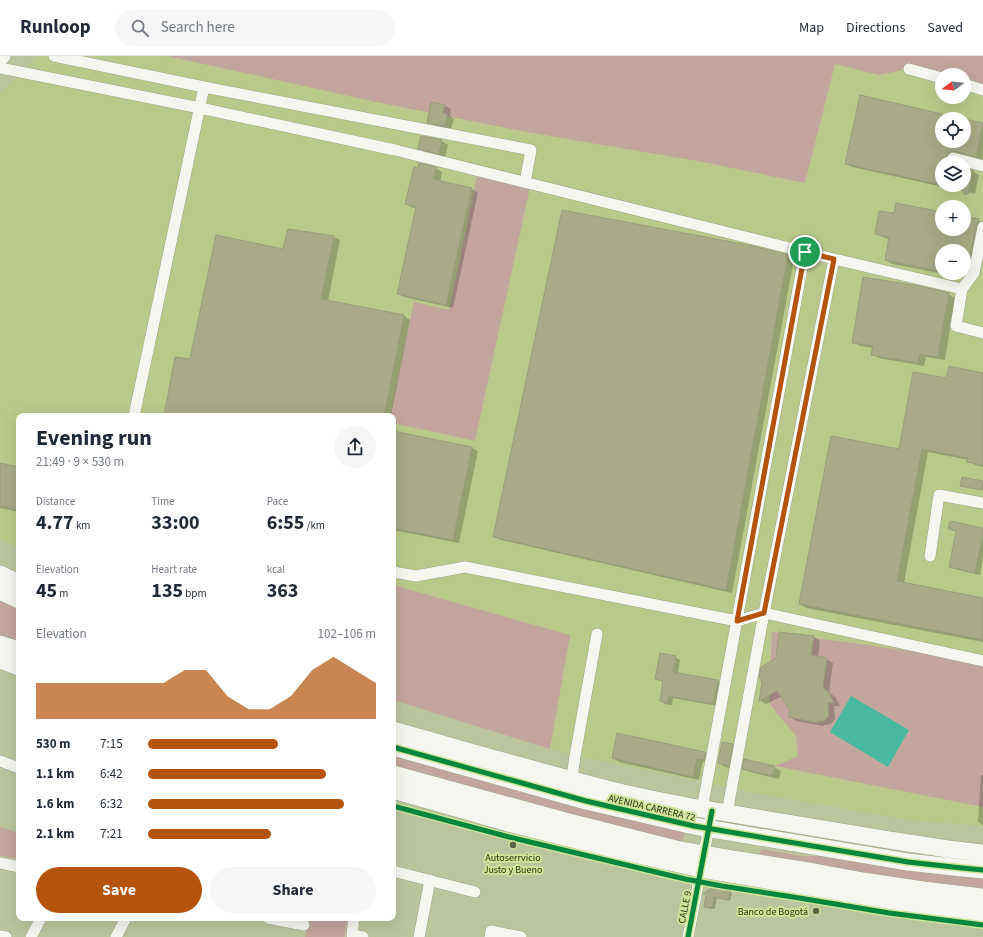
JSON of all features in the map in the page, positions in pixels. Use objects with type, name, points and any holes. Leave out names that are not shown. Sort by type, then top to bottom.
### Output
[{"type":"highway","points":[[0,574],[16,582]]},
{"type":"highway","points":[[0,591],[16,599]]},
{"type":"highway","points":[[0,644],[16,649]]},
{"type":"highway","points":[[0,660],[16,666]]},
{"type":"highway","name":"AVENIDA CARRERA 72","points":[[396,731],[621,792],[714,811],[948,849],[983,852]]},
{"type":"highway","name":"AVENIDA CARRERA 72","points":[[396,748],[586,801],[674,822],[908,862],[983,870]]},
{"type":"highway","points":[[399,776],[430,801]]},
{"type":"highway","points":[[399,776],[648,842],[702,861],[891,901],[983,914]]},
{"type":"highway","points":[[396,791],[512,824],[636,854],[983,897]]},
{"type":"main road","points":[[0,59],[3,56]]},
{"type":"street","points":[[54,56],[204,87],[531,150],[525,182]]},
{"type":"street","points":[[0,68],[200,108],[395,150],[805,252],[962,289]]},
{"type":"street","points":[[909,69],[935,76]]},
{"type":"street","points":[[971,86],[983,90]]},
{"type":"street","points":[[135,413],[204,87]]},
{"type":"street","points":[[971,163],[983,166]]},
{"type":"street","points":[[983,226],[974,273],[962,289],[956,326],[983,333]]},
{"type":"street","points":[[714,811],[737,621],[805,252]]},
{"type":"street","points":[[714,811],[764,613],[834,259]]},
{"type":"street","points":[[930,556],[939,495],[983,503]]},
{"type":"street","points":[[396,573],[416,576],[465,567],[737,621],[764,613],[983,661]]},
{"type":"street","points":[[573,780],[576,751],[597,634]]},
{"type":"street","points":[[0,761],[16,767]]},
{"type":"street","name":"CALLE 9","points":[[688,937],[708,829],[714,811]]},
{"type":"street","points":[[0,863],[16,866]]},
{"type":"street","points":[[396,872],[476,892]]},
{"type":"street","points":[[419,937],[430,880]]},
{"type":"street","points":[[31,937],[39,921]]},
{"type":"street","points":[[116,937],[124,921]]},
{"type":"street","points":[[283,921],[304,925]]},
{"type":"street","points":[[354,921],[352,935],[364,937]]},
{"type":"street","points":[[491,934],[522,937]]},
{"type":"street","points":[[0,936],[6,937]]},
{"type":"shaded area","points":[[39,56],[983,56],[983,826],[917,821],[769,796],[575,756],[396,701],[396,413],[16,413],[16,547],[0,539],[0,94]]},
{"type":"shaded area","points":[[167,56],[983,56],[983,90],[971,86],[971,68],[935,68],[935,74],[909,69],[879,75],[835,64],[805,183],[703,162],[521,131],[381,103]]},
{"type":"shaded area","points":[[477,176],[530,187],[475,441],[396,424],[396,413],[391,413],[414,302],[449,310]]},
{"type":"shaded area","points":[[396,586],[570,635],[550,749],[396,701]]},
{"type":"shaded area","points":[[0,595],[16,603],[16,643],[0,637]]},
{"type":"shaded area","points":[[772,632],[983,661],[983,807],[775,766],[798,756],[796,736],[769,702]]},
{"type":"shaded area","points":[[396,754],[685,830],[682,845],[396,769]]},
{"type":"shaded area","points":[[0,827],[16,832],[16,859],[0,856]]},
{"type":"shaded area","points":[[761,849],[801,856],[836,855],[983,875],[983,892],[759,859]]},
{"type":"shaded area","points":[[308,921],[347,921],[344,937],[305,937]]},
{"type":"water","points":[[851,696],[909,730],[888,767],[830,732]]},
{"type":"building","points":[[860,95],[935,112],[935,148],[971,148],[971,120],[983,123],[976,157],[955,151],[948,153],[946,156],[935,156],[935,183],[845,164]]},
{"type":"building","points":[[431,102],[445,105],[443,113],[447,114],[445,126],[427,123]]},
{"type":"building","points":[[421,136],[442,140],[439,154],[418,149]]},
{"type":"building","points":[[419,163],[436,167],[433,179],[472,188],[446,305],[397,294],[416,207],[405,204],[414,167],[418,168]]},
{"type":"building","points":[[971,170],[973,170],[971,180]]},
{"type":"building","points":[[896,203],[935,211],[935,236],[971,236],[971,217],[979,219],[971,250],[971,244],[935,244],[935,271],[885,260],[889,237],[875,234],[879,211],[894,213]]},
{"type":"building","points":[[562,210],[753,246],[788,255],[726,590],[493,537]]},
{"type":"building","points":[[288,229],[334,236],[321,299],[404,315],[385,413],[165,413],[175,357],[190,359],[216,235],[283,249]]},
{"type":"building","points":[[863,277],[919,286],[949,293],[938,357],[920,354],[918,363],[871,355],[873,346],[852,343]]},
{"type":"building","points":[[949,366],[983,373],[983,465],[967,462],[968,458],[922,449],[897,581],[983,598],[983,640],[799,604],[831,436],[899,449],[913,372],[946,378]]},
{"type":"building","points":[[396,432],[472,447],[453,540],[396,529]]},
{"type":"building","points":[[0,463],[16,466],[16,509],[0,506]]},
{"type":"building","points":[[962,477],[983,481],[981,490],[960,486]]},
{"type":"building","points":[[950,521],[983,528],[983,537],[975,573],[949,567],[956,531],[948,529]]},
{"type":"building","points":[[779,632],[814,636],[811,655],[827,658],[823,687],[829,693],[834,703],[828,703],[829,716],[824,721],[817,721],[817,723],[789,717],[790,710],[777,691],[759,701],[762,683],[759,677],[761,667],[776,658]]},
{"type":"building","points":[[660,653],[676,656],[673,672],[718,680],[713,704],[669,696],[667,703],[660,701],[663,681],[655,679]]},
{"type":"building","points":[[617,733],[705,752],[704,760],[697,759],[693,777],[612,758]]},
{"type":"building","points":[[722,742],[733,744],[729,766],[718,763]]},
{"type":"building","points":[[744,759],[775,766],[772,776],[742,769]]},
{"type":"building","points":[[716,885],[716,887],[730,891],[728,900],[714,897],[712,908],[704,907],[706,895],[703,894]]},
{"type":"cycle path","points":[[396,748],[586,801],[694,826],[908,862],[983,870]]},
{"type":"cycle path","points":[[396,807],[509,837],[685,879],[889,913],[983,925]]},
{"type":"cycle path","points":[[688,937],[712,811]]},
{"type":"place","name":"Autoserrvicio Justo y Bueno","points":[[513,845]]},
{"type":"place","name":"Banco de Bogotá","points":[[816,911]]},
{"type":"route","points":[[805,252],[834,259],[764,613],[737,621],[805,252]]}]
